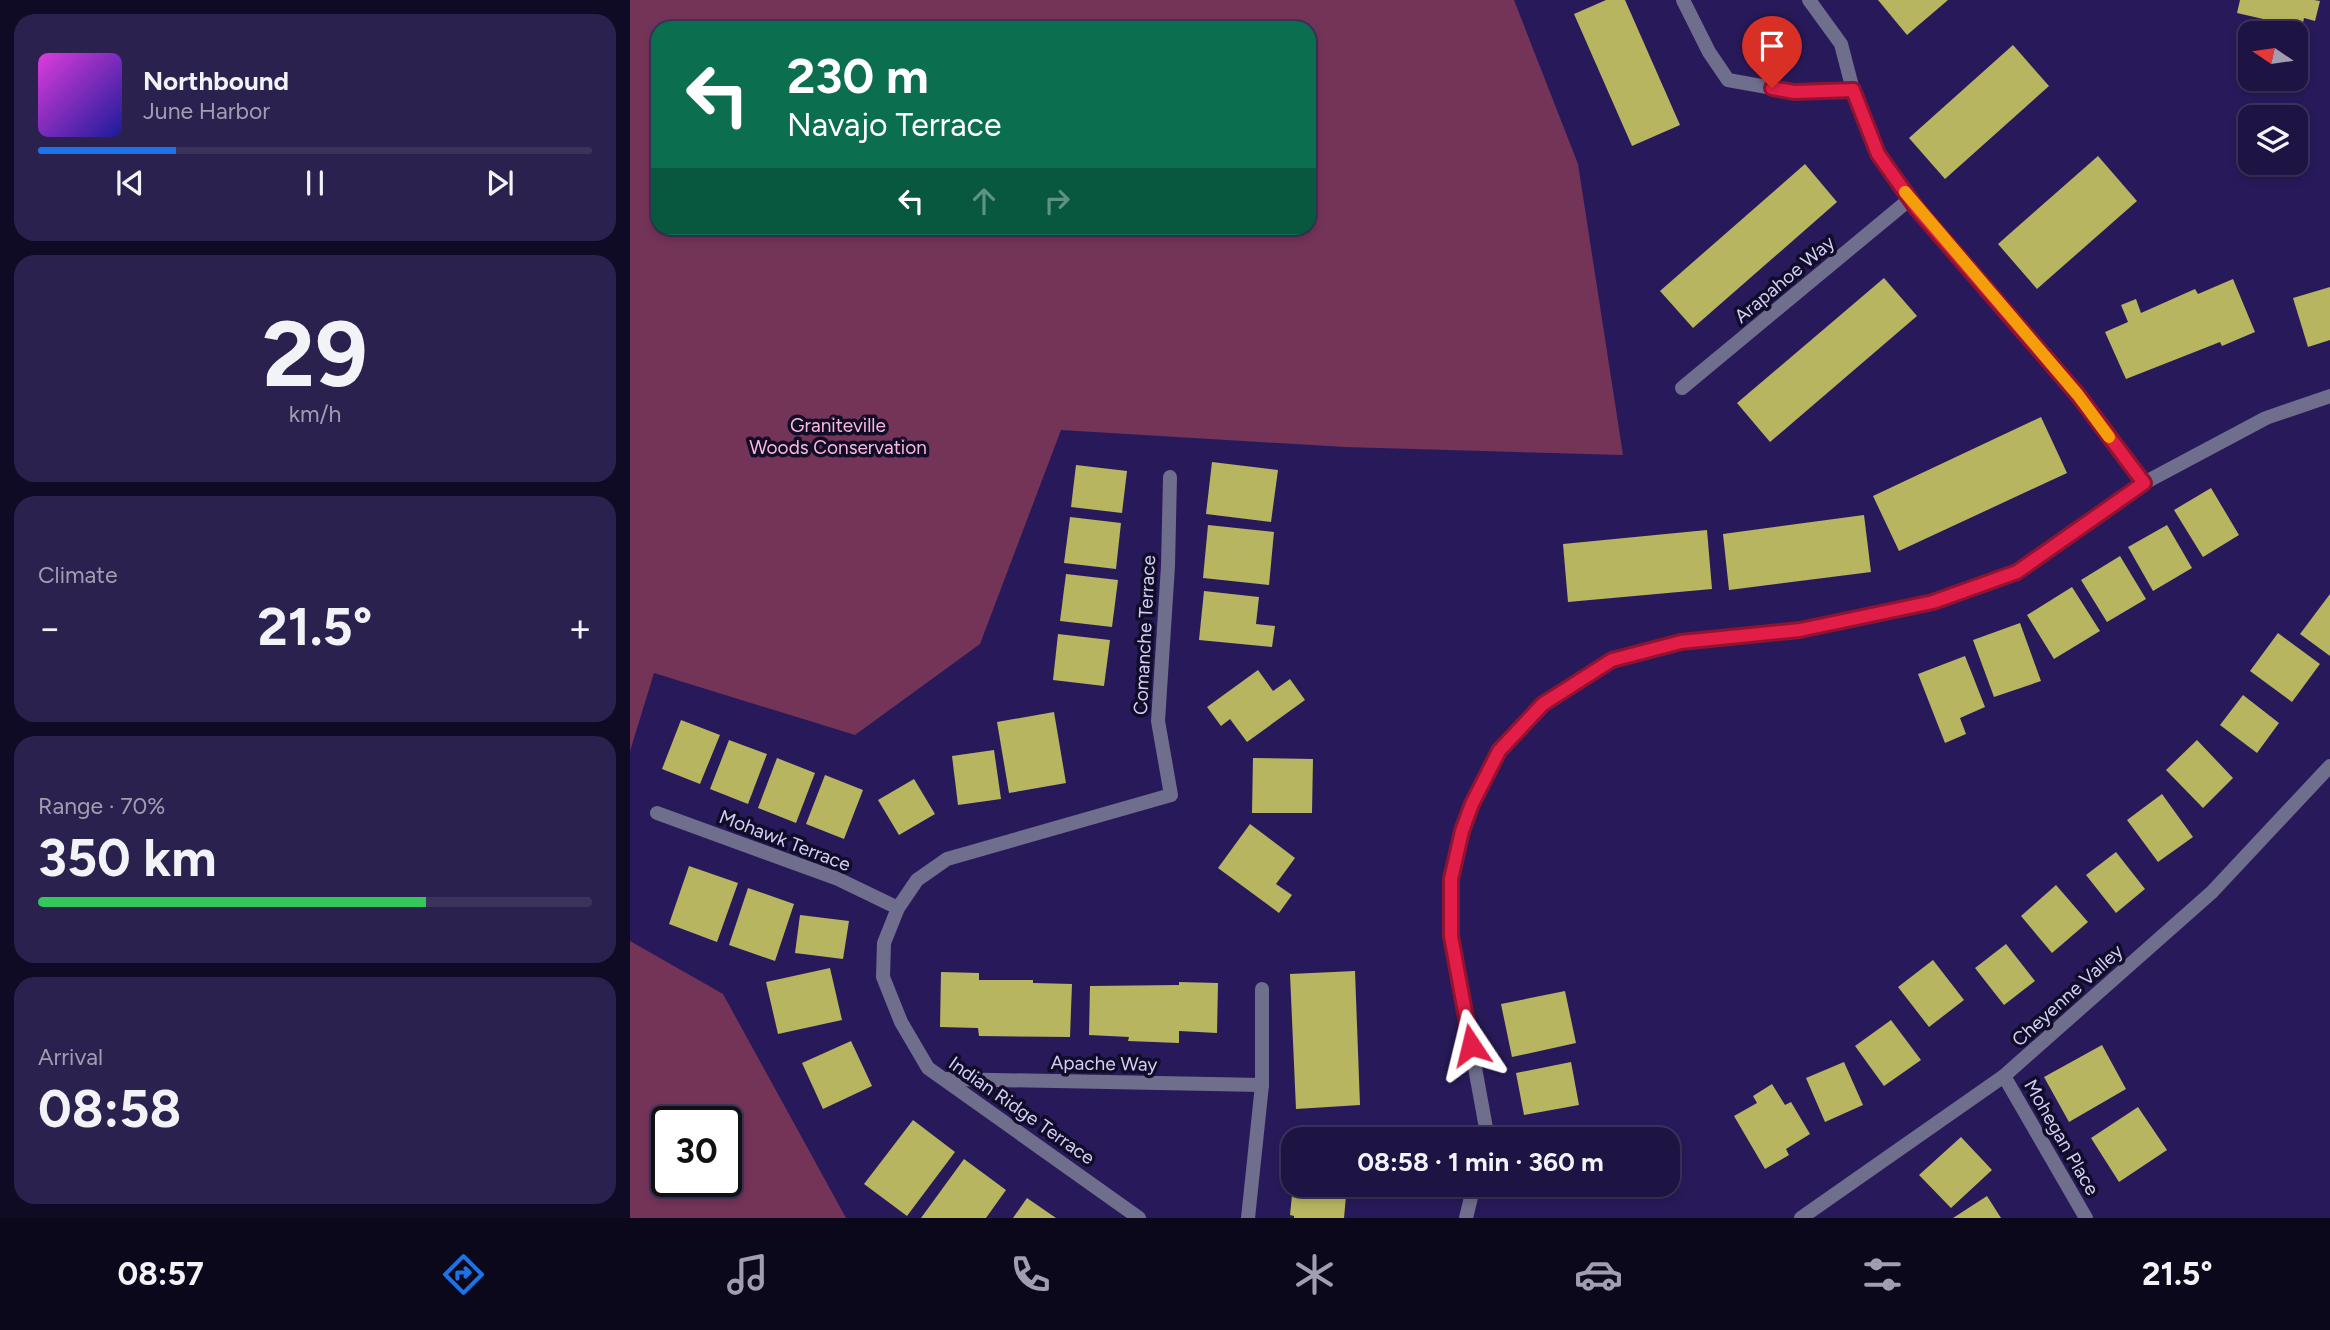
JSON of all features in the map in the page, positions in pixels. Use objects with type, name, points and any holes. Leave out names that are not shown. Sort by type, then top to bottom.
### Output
[{"type":"street","points":[[1683,0],[1709,52],[1728,80],[1794,92],[1853,90]]},
{"type":"street","points":[[1808,0],[1842,44],[1853,90],[1878,154],[1910,199],[2078,395],[2144,483]]},
{"type":"street","name":"Arapahoe Way","points":[[1682,388],[1910,199]]},
{"type":"street","points":[[1486,1127],[1451,936],[1451,879],[1462,831],[1472,804],[1499,751],[1543,704],[1612,660],[1681,642],[1800,630],[1933,602],[2017,572],[2144,483],[2266,418],[2330,396]]},
{"type":"street","name":"Comanche Terrace","points":[[1170,477],[1168,566],[1158,721],[1171,795]]},
{"type":"street","name":"Cheyenne Valley","points":[[1801,1218],[2004,1076],[2212,892],[2330,766]]},
{"type":"street","name":"Indian Ridge Terrace","points":[[1139,1218],[928,1068],[901,1022],[883,977],[884,943],[898,908],[917,880],[947,859],[1171,795]]},
{"type":"street","name":"Mohawk Terrace","points":[[657,813],[838,879],[898,908]]},
{"type":"street","points":[[1248,1218],[1262,1085],[1262,989]]},
{"type":"street","name":"Mohegan Place","points":[[2004,1076],[2087,1218]]},
{"type":"street","name":"Apache Way","points":[[945,1079],[1262,1085]]},
{"type":"street","points":[[1466,1218],[1471,1197]]},
{"type":"green space","name":"Graniteville Woods Conservation","points":[[630,0],[1514,0],[1578,164],[1623,455],[1345,447],[1061,430],[980,644],[855,735],[654,673],[630,751]]},
{"type":"green space","points":[[630,941],[723,994],[846,1218],[630,1218]]},
{"type":"building","points":[[1606,0],[1625,0],[1680,125],[1632,146],[1574,14]]},
{"type":"building","points":[[1878,0],[1948,0],[1907,35]]},
{"type":"building","points":[[2240,0],[2320,1],[2315,21],[2304,18],[2303,21],[2272,21],[2237,13]]},
{"type":"building","points":[[2013,45],[2049,86],[1945,179],[1909,138]]},
{"type":"building","points":[[2098,156],[2137,201],[2037,289],[1998,244]]},
{"type":"building","points":[[1805,164],[1837,202],[1693,328],[1660,291]]},
{"type":"building","points":[[1884,278],[1917,316],[1770,442],[1737,403]]},
{"type":"building","points":[[2233,279],[2255,332],[2222,346],[2220,342],[2126,379],[2105,332],[2128,322],[2121,305],[2136,299],[2141,313],[2195,289],[2198,294]]},
{"type":"building","points":[[2330,287],[2330,340],[2308,347],[2293,298]]},
{"type":"building","points":[[2041,417],[2067,473],[1899,551],[1873,496]]},
{"type":"building","points":[[1212,462],[1278,470],[1271,522],[1206,514]]},
{"type":"building","points":[[1076,465],[1127,471],[1122,513],[1071,507]]},
{"type":"building","points":[[2211,488],[2239,535],[2203,557],[2174,510]]},
{"type":"building","points":[[1864,515],[1871,572],[1729,590],[1723,534]]},
{"type":"building","points":[[1070,517],[1121,523],[1116,569],[1064,563]]},
{"type":"building","points":[[1208,525],[1274,532],[1269,585],[1203,578]]},
{"type":"building","points":[[2167,525],[2192,568],[2153,591],[2128,547]]},
{"type":"building","points":[[1707,530],[1712,589],[1568,602],[1563,544]]},
{"type":"building","points":[[2120,556],[2146,599],[2107,622],[2081,580]]},
{"type":"building","points":[[1066,574],[1118,580],[1112,627],[1060,621]]},
{"type":"building","points":[[2072,587],[2100,631],[2054,659],[2027,615]]},
{"type":"building","points":[[1204,591],[1259,597],[1256,624],[1275,626],[1272,647],[1199,640]]},
{"type":"building","points":[[2330,594],[2330,656],[2300,634]]},
{"type":"building","points":[[2020,623],[2041,681],[1994,697],[1973,640]]},
{"type":"building","points":[[2278,633],[2320,664],[2292,702],[2250,671]]},
{"type":"building","points":[[1058,634],[1110,640],[1104,686],[1053,680]]},
{"type":"building","points":[[1965,656],[1985,707],[1960,718],[1966,734],[1945,743],[1918,674]]},
{"type":"building","points":[[1258,670],[1273,691],[1290,679],[1305,700],[1247,742],[1230,719],[1221,726],[1207,707]]},
{"type":"building","points":[[2243,695],[2279,723],[2257,753],[2220,725]]},
{"type":"building","points":[[1054,712],[1066,783],[1009,793],[997,722]]},
{"type":"building","points":[[681,720],[720,735],[700,784],[662,769]]},
{"type":"building","points":[[729,740],[767,754],[748,804],[710,789]]},
{"type":"building","points":[[2197,740],[2233,778],[2203,808],[2166,770]]},
{"type":"building","points":[[994,750],[1001,799],[958,805],[952,756]]},
{"type":"building","points":[[777,758],[815,773],[796,823],[758,808]]},
{"type":"building","points":[[1253,758],[1313,759],[1312,813],[1252,813]]},
{"type":"building","points":[[825,775],[863,790],[844,839],[806,824]]},
{"type":"building","points":[[914,779],[935,814],[899,835],[878,800]]},
{"type":"building","points":[[2162,794],[2193,837],[2158,862],[2127,820]]},
{"type":"building","points":[[1250,824],[1295,858],[1276,884],[1292,895],[1279,913],[1218,868]]},
{"type":"building","points":[[2116,852],[2145,889],[2116,913],[2086,875]]},
{"type":"building","points":[[689,866],[738,883],[717,942],[669,924]]},
{"type":"building","points":[[2056,885],[2088,922],[2052,953],[2021,916]]},
{"type":"building","points":[[748,888],[794,904],[775,961],[729,945]]},
{"type":"building","points":[[800,915],[849,921],[843,959],[795,953]]},
{"type":"building","points":[[2006,944],[2035,981],[2004,1005],[1975,968]]},
{"type":"building","points":[[1933,960],[1964,1000],[1929,1027],[1898,987]]},
{"type":"building","points":[[830,968],[842,1020],[778,1034],[766,982]]},
{"type":"building","points":[[1355,971],[1360,1105],[1296,1109],[1290,974]]},
{"type":"building","points":[[941,972],[979,973],[979,980],[1033,980],[1033,983],[1072,984],[1070,1037],[979,1036],[978,1028],[940,1027]]},
{"type":"building","points":[[1179,982],[1218,983],[1217,1033],[1179,1031],[1179,1043],[1128,1041],[1129,1037],[1089,1035],[1090,986],[1179,985]]},
{"type":"building","points":[[1565,991],[1576,1043],[1512,1057],[1501,1004]]},
{"type":"building","points":[[1891,1020],[1921,1060],[1884,1086],[1855,1046]]},
{"type":"building","points":[[851,1041],[872,1086],[823,1109],[802,1063]]},
{"type":"building","points":[[2102,1045],[2126,1089],[2069,1122],[2044,1077]]},
{"type":"building","points":[[1571,1062],[1579,1105],[1524,1115],[1516,1073]]},
{"type":"building","points":[[1844,1062],[1863,1105],[1825,1122],[1806,1078]]},
{"type":"building","points":[[1772,1084],[1785,1105],[1791,1102],[1810,1134],[1786,1149],[1789,1155],[1765,1169],[1734,1116],[1757,1103],[1753,1096]]},
{"type":"building","points":[[2138,1107],[2167,1150],[2119,1182],[2091,1138]]},
{"type":"building","points":[[913,1120],[955,1152],[907,1216],[864,1184]]},
{"type":"building","points":[[1961,1137],[1992,1170],[1951,1208],[1919,1175]]},
{"type":"building","points":[[964,1159],[1006,1190],[986,1218],[921,1218]]},
{"type":"building","points":[[1987,1196],[2001,1218],[1953,1218]]},
{"type":"building","points":[[1292,1197],[1346,1197],[1344,1218],[1294,1218],[1290,1215]]},
{"type":"building","points":[[1027,1198],[1056,1218],[1013,1218]]},
{"type":"slow traffic","points":[[1905,192],[2078,395],[2109,437]]},
{"type":"route","points":[[1471,1045],[1451,936],[1451,879],[1462,831],[1472,804],[1499,751],[1543,704],[1612,660],[1681,642],[1800,630],[1933,602],[2017,572],[2144,483],[2078,395],[1917,209],[1878,154],[1853,90],[1794,92],[1772,88]]}]
